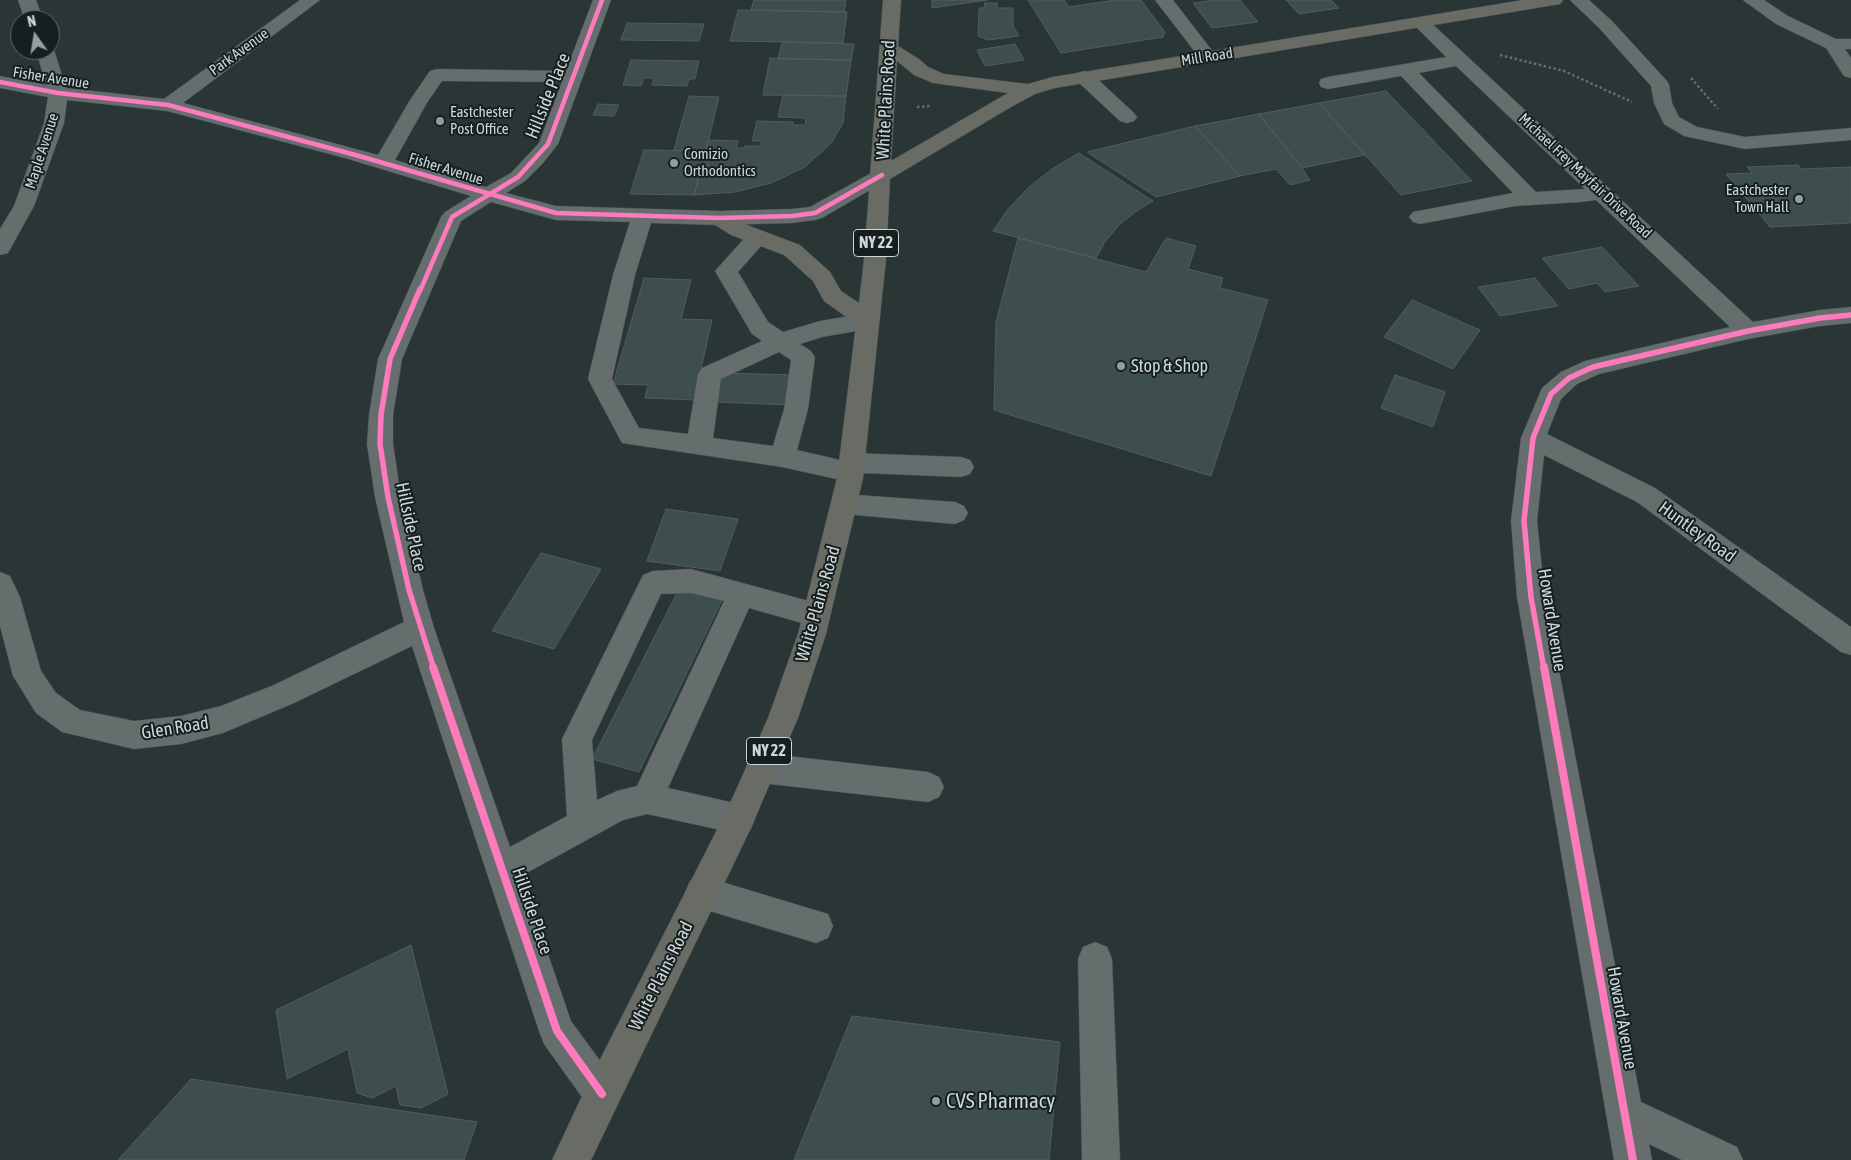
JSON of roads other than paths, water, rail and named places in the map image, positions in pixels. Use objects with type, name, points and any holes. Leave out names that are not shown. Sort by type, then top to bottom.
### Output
[{"type":"main road","name":"White Plains Road","points":[[571,1160],[739,819],[783,718],[816,615],[844,504],[851,468],[882,175],[892,0]]},
{"type":"main road","name":"Mill Road","points":[[882,175],[966,124],[1028,90],[1084,77],[1554,0]]},
{"type":"main road","points":[[889,48],[913,63],[921,71],[940,79],[1028,90]]},
{"type":"main road","points":[[719,218],[740,230],[792,250],[822,277],[832,296],[868,321]]},
{"type":"street","name":"Park Avenue","points":[[168,105],[311,0]]},
{"type":"street","name":"Hillside Place","points":[[602,0],[548,144],[518,177],[487,194],[452,217],[390,359],[384,390],[380,444],[410,590],[420,628],[556,1031],[602,1094]]},
{"type":"street","points":[[1164,0],[1208,57]]},
{"type":"street","points":[[1579,0],[1606,24],[1660,85],[1663,103],[1672,120],[1691,132],[1745,143],[1851,134]]},
{"type":"street","points":[[1752,0],[1782,20],[1842,44],[1851,72]]},
{"type":"street","name":"Michael Frey Mayfair Drive Road","points":[[1421,23],[1748,331]]},
{"type":"street","name":"Maple Avenue","points":[[0,248],[24,206],[54,123],[58,93],[48,60]]},
{"type":"street","points":[[1328,84],[1460,60]]},
{"type":"street","points":[[1406,70],[1531,199]]},
{"type":"street","points":[[384,163],[418,100],[436,76],[573,77]]},
{"type":"street","points":[[1084,77],[1127,118]]},
{"type":"street","name":"Fisher Avenue","points":[[0,82],[58,93],[168,105],[384,163],[556,213],[719,218],[792,216],[816,213],[882,175]]},
{"type":"street","points":[[1420,217],[1515,199],[1580,196],[1602,192]]},
{"type":"street","points":[[642,216],[624,275],[600,379],[631,436],[851,468],[961,467]]},
{"type":"street","points":[[758,237],[726,271],[760,328],[803,357],[796,409],[782,457]]},
{"type":"street","name":"Howard Avenue","points":[[1633,1160],[1530,597],[1524,521],[1534,438],[1552,394],[1569,378],[1593,367],[1748,331],[1820,318],[1851,315]]},
{"type":"street","points":[[699,446],[710,374],[780,342],[820,329],[868,321]]},
{"type":"street","name":"Huntley Road","points":[[1534,438],[1646,495],[1851,643]]},
{"type":"street","points":[[844,504],[955,512]]},
{"type":"street","points":[[583,825],[577,739],[654,583],[691,581],[816,615]]},
{"type":"street","name":"Glen Road","points":[[0,584],[6,597],[28,676],[46,703],[74,722],[134,735],[181,730],[223,719],[284,694],[420,628]]},
{"type":"street","points":[[647,798],[741,594]]},
{"type":"street","points":[[761,768],[928,787]]},
{"type":"street","points":[[502,869],[617,806],[647,798],[739,819]]},
{"type":"street","points":[[702,893],[816,926]]},
{"type":"street","points":[[1095,959],[1101,1160]]},
{"type":"street","points":[[1624,1113],[1724,1160]]},
{"type":"place","name":"Eastchester Post Office","points":[[440,121]]},
{"type":"place","name":"Comizio Orthodontics","points":[[674,163]]},
{"type":"place","name":"Eastchester Town Hall","points":[[1799,199]]},
{"type":"place","name":"Stop & Shop","points":[[1121,366]]},
{"type":"place","name":"CVS Pharmacy","points":[[936,1101]]}]
